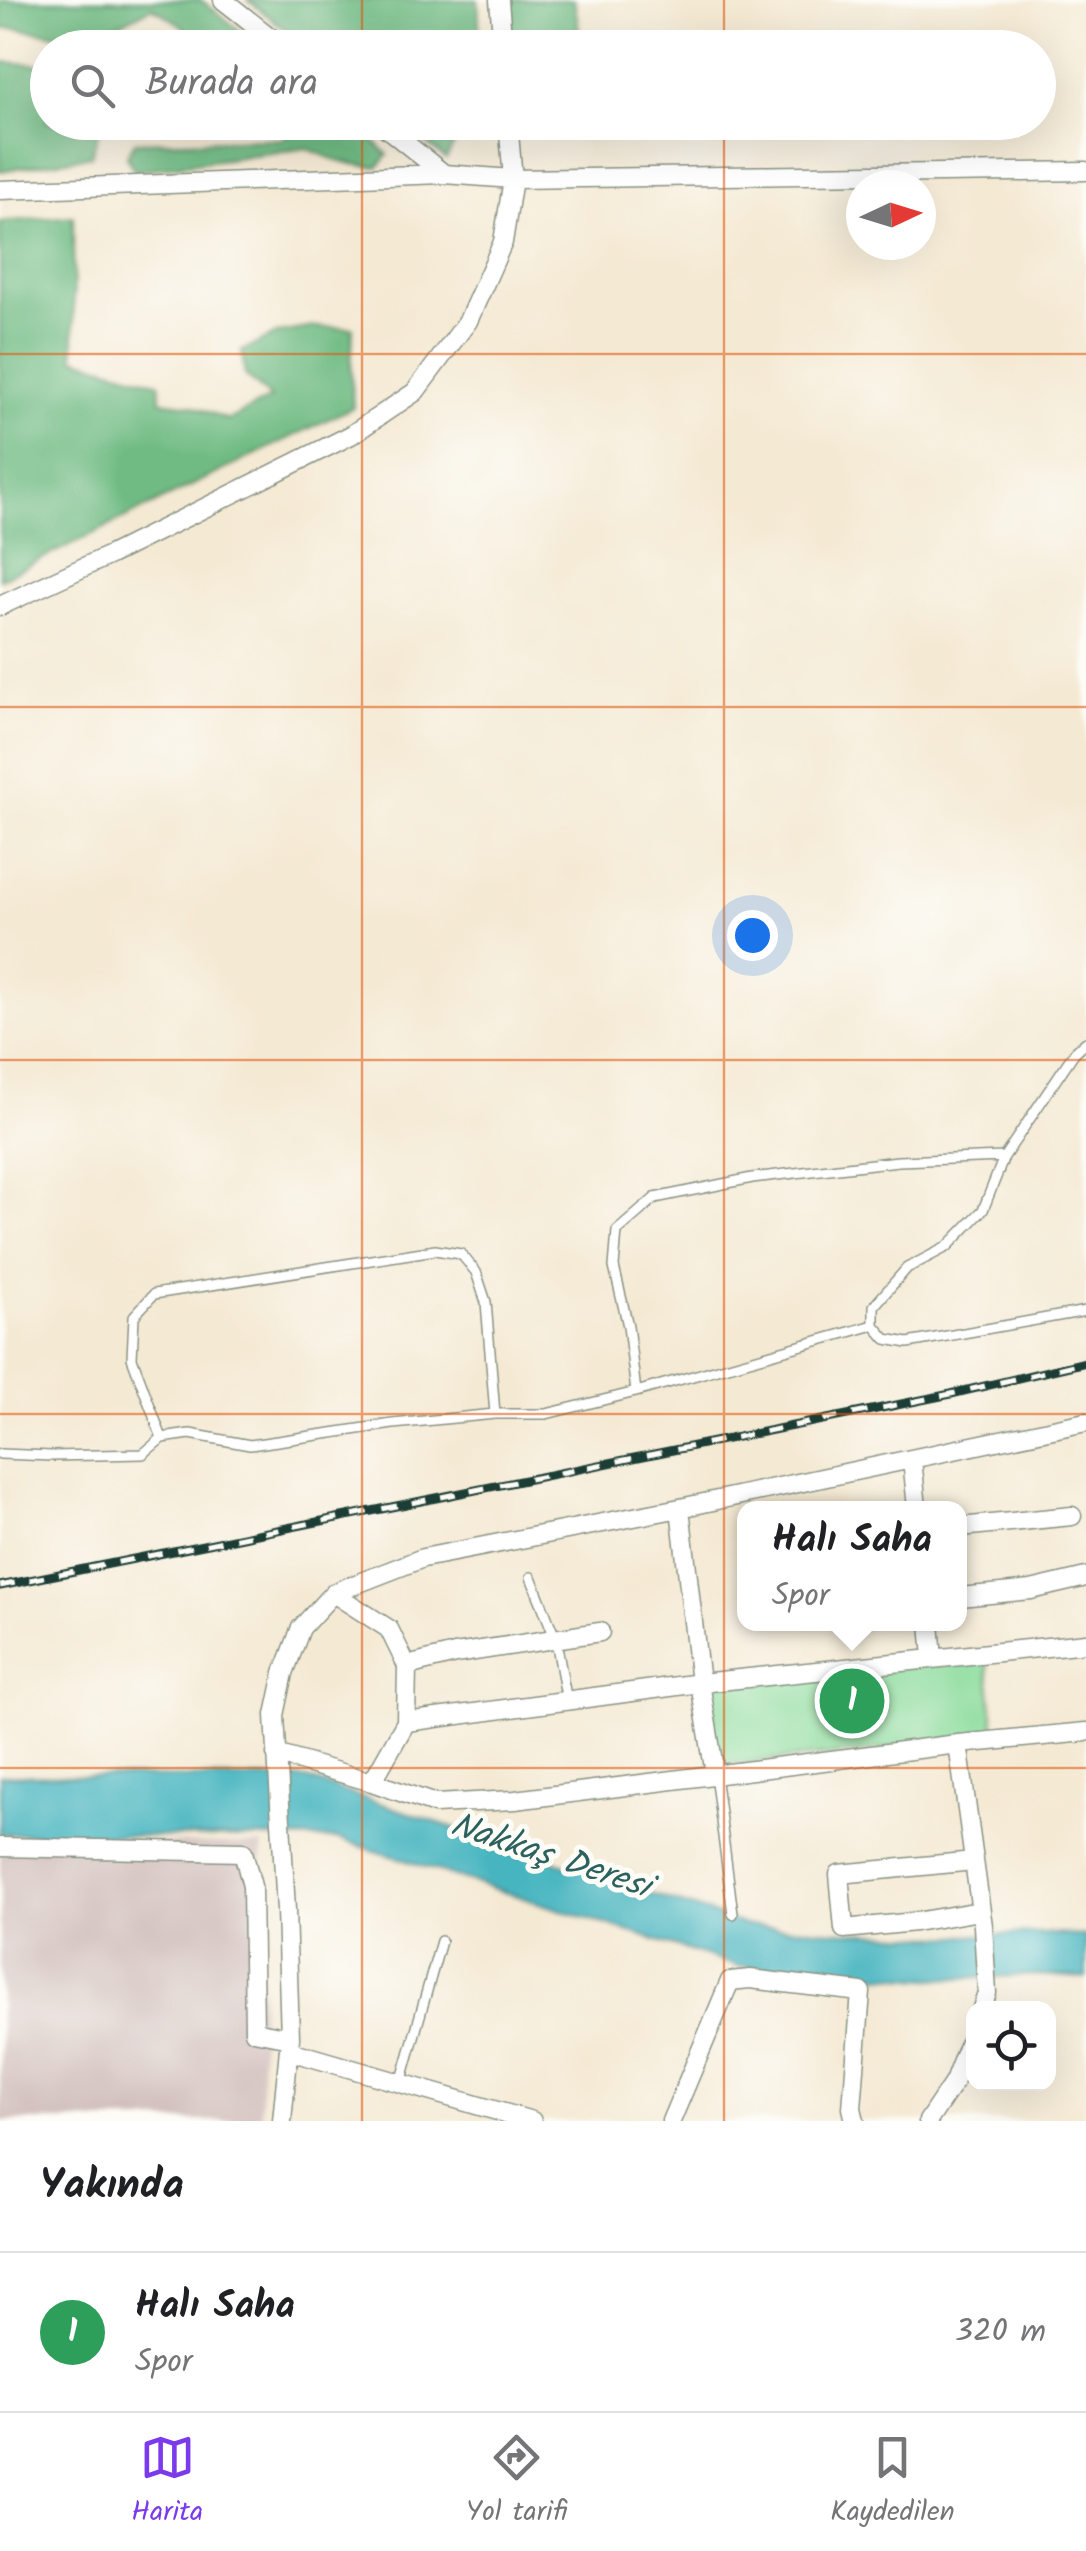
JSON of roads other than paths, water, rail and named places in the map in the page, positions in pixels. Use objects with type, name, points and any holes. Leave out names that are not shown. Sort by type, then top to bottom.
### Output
[{"type":"street","points":[[223,0],[261,30]]},
{"type":"street","points":[[499,0],[501,30]]},
{"type":"street","points":[[402,140],[444,174]]},
{"type":"street","points":[[0,606],[350,435],[414,392],[468,321],[504,242],[513,178],[510,140]]},
{"type":"street","points":[[0,190],[444,174],[513,178],[1086,171]]},
{"type":"street","points":[[282,2121],[290,2044],[275,1715],[284,1672],[301,1628],[333,1592],[422,1558],[1086,1422]]},
{"type":"street","points":[[912,1459],[917,1501]]},
{"type":"street","points":[[780,1486],[782,1501]]},
{"type":"street","points":[[680,1508],[700,1683],[715,1774]]},
{"type":"street","points":[[967,1526],[1072,1516]]},
{"type":"street","points":[[967,1596],[1030,1590],[1086,1577]]},
{"type":"street","points":[[333,1592],[389,1629],[408,1666],[406,1722],[372,1782]]},
{"type":"street","points":[[931,1631],[933,1657]]},
{"type":"street","points":[[408,1666],[455,1654],[600,1632]]},
{"type":"street","points":[[406,1722],[700,1683],[1086,1643]]},
{"type":"street","points":[[276,1754],[435,1804],[515,1800],[958,1744],[1086,1732]]},
{"type":"street","points":[[958,1744],[982,1919],[985,2001]]},
{"type":"street","points":[[0,1847],[244,1852],[252,1886],[254,2031],[401,2084],[532,2121]]},
{"type":"street","points":[[974,1861],[839,1874],[844,1929],[982,1919]]},
{"type":"street","points":[[671,2121],[730,1981],[750,1978],[861,1992],[852,2108],[856,2121]]},
{"type":"street","points":[[928,2121],[954,2082],[966,2051]]},
{"type":"lane","points":[[1086,1042],[1074,1053],[1004,1157],[983,1210],[947,1247],[907,1268],[874,1306],[874,1325],[886,1340],[908,1343],[1086,1311]]},
{"type":"lane","points":[[636,1392],[628,1326],[614,1267],[617,1231],[654,1198],[752,1178],[879,1163],[1004,1157]]},
{"type":"lane","points":[[162,1438],[132,1358],[134,1316],[154,1294],[436,1250],[461,1254],[476,1272],[486,1302],[495,1414]]},
{"type":"lane","points":[[0,1454],[143,1454],[162,1438],[190,1434],[250,1445],[393,1424],[495,1414],[546,1414],[874,1325]]},
{"type":"lane","points":[[531,1577],[556,1640],[567,1702]]},
{"type":"lane","points":[[715,1774],[733,1914]]},
{"type":"lane","points":[[401,2084],[441,1941]]},
{"type":"water","points":[[0,1775],[307,1779],[745,1925],[932,1937],[1039,1933],[1086,1936],[1086,1978],[1039,1975],[930,1979],[737,1966],[338,1839],[0,1834]]},
{"type":"railway","points":[[0,1586],[951,1394],[1086,1362]]},
{"type":"place","name":"Halı Saha","points":[[852,1701]]},
{"type":"water label","name":"Nakkaş Deresi","points":[[550,1857]]}]
